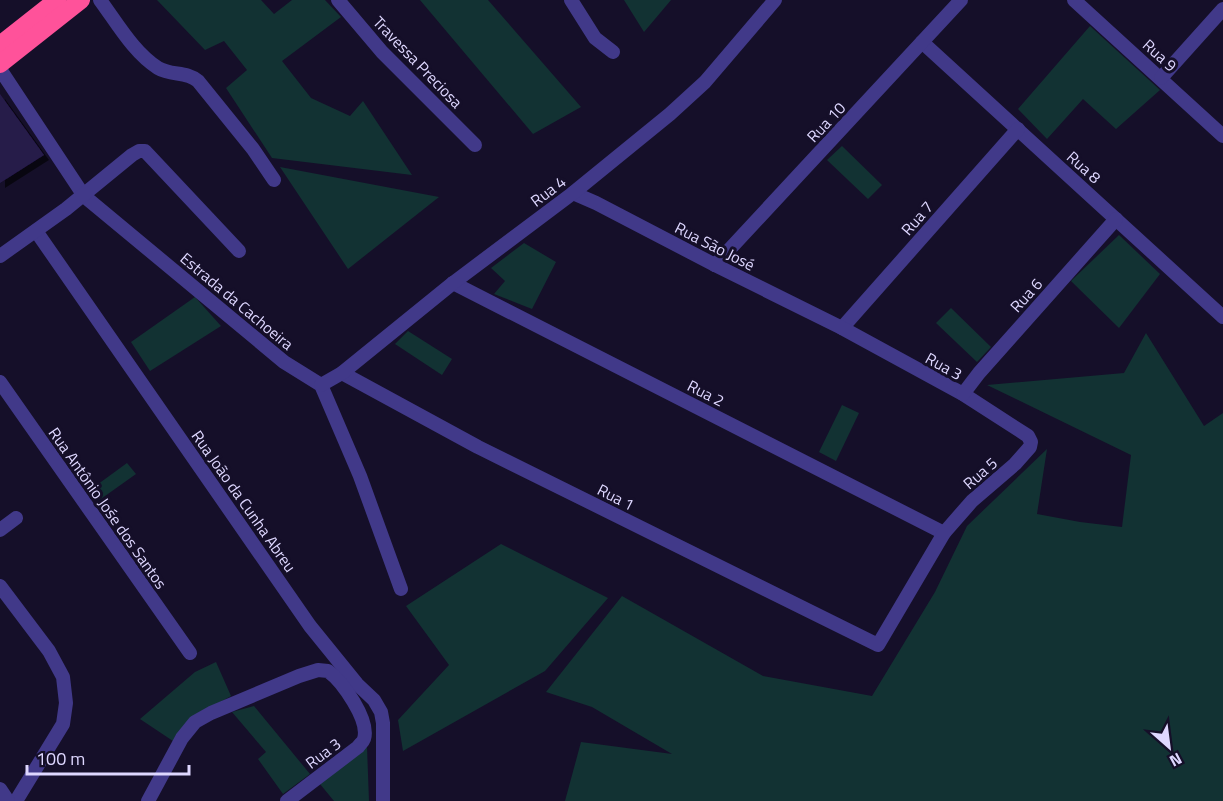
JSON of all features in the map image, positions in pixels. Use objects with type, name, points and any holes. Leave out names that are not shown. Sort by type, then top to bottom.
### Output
[{"type":"highway","points":[[0,45],[57,0]]},
{"type":"highway","points":[[0,67],[81,0]]},
{"type":"street","points":[[100,0],[148,61],[166,72],[192,76],[198,81],[253,149],[274,180]]},
{"type":"street","name":"Travessa Preciosa","points":[[338,0],[382,52],[475,145]]},
{"type":"street","points":[[571,0],[595,38],[613,52]]},
{"type":"street","name":"Rua 4","points":[[321,386],[342,373],[453,283],[573,193],[670,114],[705,82],[775,0]]},
{"type":"street","name":"Rua 10","points":[[715,265],[961,0]]},
{"type":"street","name":"Rua 9","points":[[1074,0],[1223,136]]},
{"type":"street","points":[[1161,78],[1223,9]]},
{"type":"street","name":"Rua 8","points":[[922,42],[1223,317]]},
{"type":"street","name":"Estrada da Cachoeira","points":[[0,67],[84,196],[284,362],[321,386]]},
{"type":"street","name":"Rua 7","points":[[842,328],[1018,129]]},
{"type":"street","points":[[0,256],[84,196],[139,151],[145,151],[152,157],[239,251]]},
{"type":"street","name":"Rua São José","points":[[573,193],[842,328]]},
{"type":"street","name":"Rua 6","points":[[963,394],[1116,219]]},
{"type":"street","name":"Rua João da Cunha Abreu","points":[[36,231],[352,687],[374,700],[381,712],[383,723],[383,801]]},
{"type":"street","name":"Rua 2","points":[[453,283],[944,533]]},
{"type":"street","name":"Rua 3","points":[[842,328],[963,394],[1028,436]]},
{"type":"street","name":"Rua 1","points":[[342,373],[478,447],[878,645],[944,533]]},
{"type":"street","name":"Rua Antônio Jośe dos Santos","points":[[0,382],[190,653]]},
{"type":"street","points":[[321,386],[360,476],[401,589]]},
{"type":"street","name":"Rua 5","points":[[944,533],[972,501],[1015,464],[1030,447],[1031,442],[1028,436]]},
{"type":"street","points":[[0,530],[16,518]]},
{"type":"street","points":[[0,586],[49,651],[63,677],[66,703],[63,724],[16,801]]},
{"type":"street","points":[[148,801],[182,738],[195,722],[211,713],[318,670],[328,671],[352,687]]},
{"type":"street","name":"Rua 3","points":[[287,801],[358,747],[364,739],[365,730],[352,687]]},
{"type":"street","points":[[0,789],[8,801]]},
{"type":"green space","points":[[157,0],[261,0],[274,14],[292,0],[325,0],[341,17],[282,61],[311,98],[350,116],[363,101],[412,175],[272,158],[226,88],[247,70],[224,41],[205,50]]},
{"type":"green space","points":[[420,0],[488,0],[581,107],[533,134]]},
{"type":"green space","points":[[624,0],[671,0],[644,32]]},
{"type":"green space","points":[[1090,26],[1160,90],[1116,129],[1083,99],[1047,139],[1018,109]]},
{"type":"green space","points":[[842,146],[882,185],[868,199],[827,160]]},
{"type":"green space","points":[[280,167],[439,197],[348,269]]},
{"type":"green space","points":[[1119,235],[1160,274],[1119,328],[1071,281]]},
{"type":"green space","points":[[524,243],[556,262],[532,309],[494,294],[505,281],[491,268]]},
{"type":"green space","points":[[195,297],[221,326],[150,371],[131,342]]},
{"type":"green space","points":[[951,308],[991,347],[977,362],[936,323]]},
{"type":"green space","points":[[408,331],[452,359],[442,375],[395,344]]},
{"type":"green space","points":[[1146,333],[1204,426],[1223,413],[1223,801],[565,801],[581,742],[672,754],[592,707],[546,692],[622,596],[763,676],[872,696],[935,592],[967,526],[1047,449],[1037,514],[1122,527],[1131,455],[987,385],[1124,373]]},
{"type":"green space","points":[[842,405],[859,413],[836,461],[819,452]]},
{"type":"green space","points":[[127,463],[136,474],[98,501],[90,490]]},
{"type":"green space","points":[[501,544],[608,598],[545,671],[403,751],[398,720],[449,665],[406,606]]},
{"type":"green space","points":[[216,662],[231,696],[192,718],[173,741],[140,719],[195,672]]},
{"type":"green space","points":[[254,706],[310,774],[283,794],[258,759],[266,752],[232,712]]},
{"type":"green space","points":[[367,747],[369,801],[334,801],[320,784]]},
{"type":"building","points":[[0,94],[44,155],[0,183]]}]
